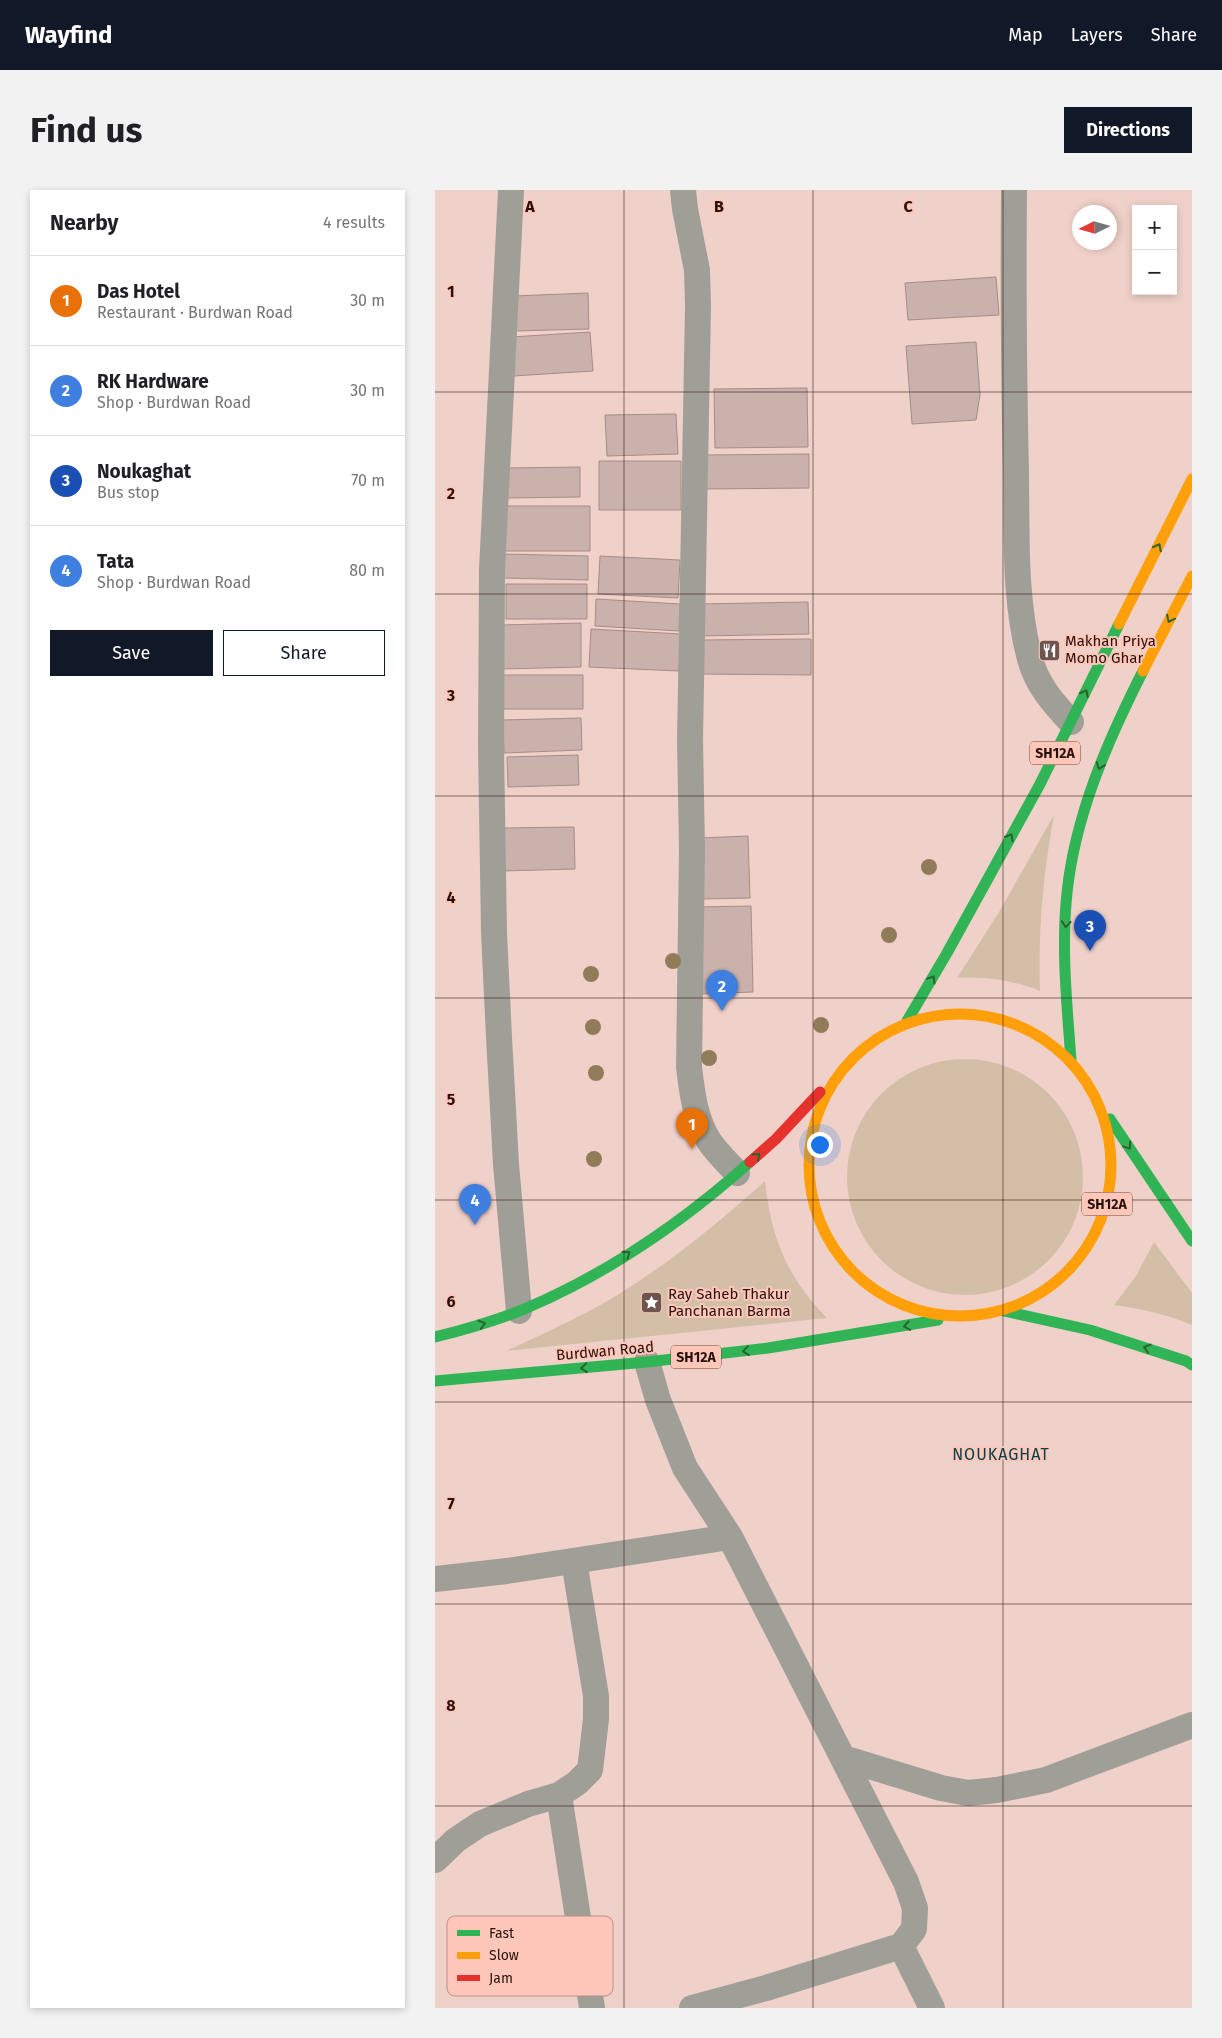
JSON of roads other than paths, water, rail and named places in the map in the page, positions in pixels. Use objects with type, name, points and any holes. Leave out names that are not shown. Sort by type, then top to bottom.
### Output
[{"type":"main road","name":"SH12A","points":[[907,1021],[951,946],[1040,784],[1192,479]]},
{"type":"main road","name":"SH12A","points":[[1071,1060],[1066,997],[1065,936],[1070,873],[1085,807],[1109,742],[1192,576]]},
{"type":"main road","name":"SH12A","points":[[435,1337],[500,1318],[565,1292],[621,1258],[684,1215],[737,1173],[777,1137],[834,1077],[866,1044],[907,1021],[965,1012],[1023,1025],[1071,1060],[1100,1106],[1112,1156],[1107,1206],[1085,1252],[1049,1289],[1004,1312],[955,1318],[902,1306],[856,1276],[823,1233],[808,1181],[812,1127],[834,1077]]},
{"type":"main road","points":[[1100,1106],[1192,1241]]},
{"type":"main road","points":[[1004,1312],[1090,1330],[1187,1361],[1192,1365]]},
{"type":"main road","name":"Burdwan Road","points":[[435,1381],[647,1362],[767,1348],[955,1318]]},
{"type":"street","points":[[511,190],[492,570],[491,747],[494,933],[498,1028],[506,1164],[519,1311]]},
{"type":"street","points":[[683,190],[697,270],[698,306],[690,739],[693,849],[689,1067],[692,1092],[702,1129],[716,1150],[737,1173]]},
{"type":"street","points":[[1014,190],[1013,326],[1018,578],[1025,634],[1031,660],[1040,685],[1050,700],[1071,722]]},
{"type":"street","points":[[647,1362],[657,1400],[685,1468],[730,1536],[906,1882],[915,1908],[913,1929],[901,1946],[766,1988],[692,2008]]},
{"type":"street","points":[[435,1579],[507,1571],[730,1536]]},
{"type":"street","points":[[435,1860],[455,1840],[480,1824],[528,1804],[559,1795],[577,1783],[589,1770],[596,1719],[596,1696],[574,1561]]},
{"type":"street","points":[[843,1758],[941,1788],[968,1793],[997,1790],[1046,1780],[1192,1724]]},
{"type":"street","points":[[559,1795],[578,1916]]},
{"type":"street","points":[[901,1946],[932,2008]]},
{"type":"place","name":"Makhan Priya Momo Ghar","points":[[1049,650]]},
{"type":"place","name":"Noukaghat","points":[[1090,951]]},
{"type":"place","name":"RK Hardware","points":[[722,1011]]},
{"type":"place","name":"Das Hotel","points":[[692,1149]]},
{"type":"place","name":"Tata","points":[[475,1225]]},
{"type":"place","name":"Ray Saheb Thakur Panchanan Barma","points":[[652,1303]]},
{"type":"district","name":"NOUKAGHAT","points":[[1001,1454]]}]
